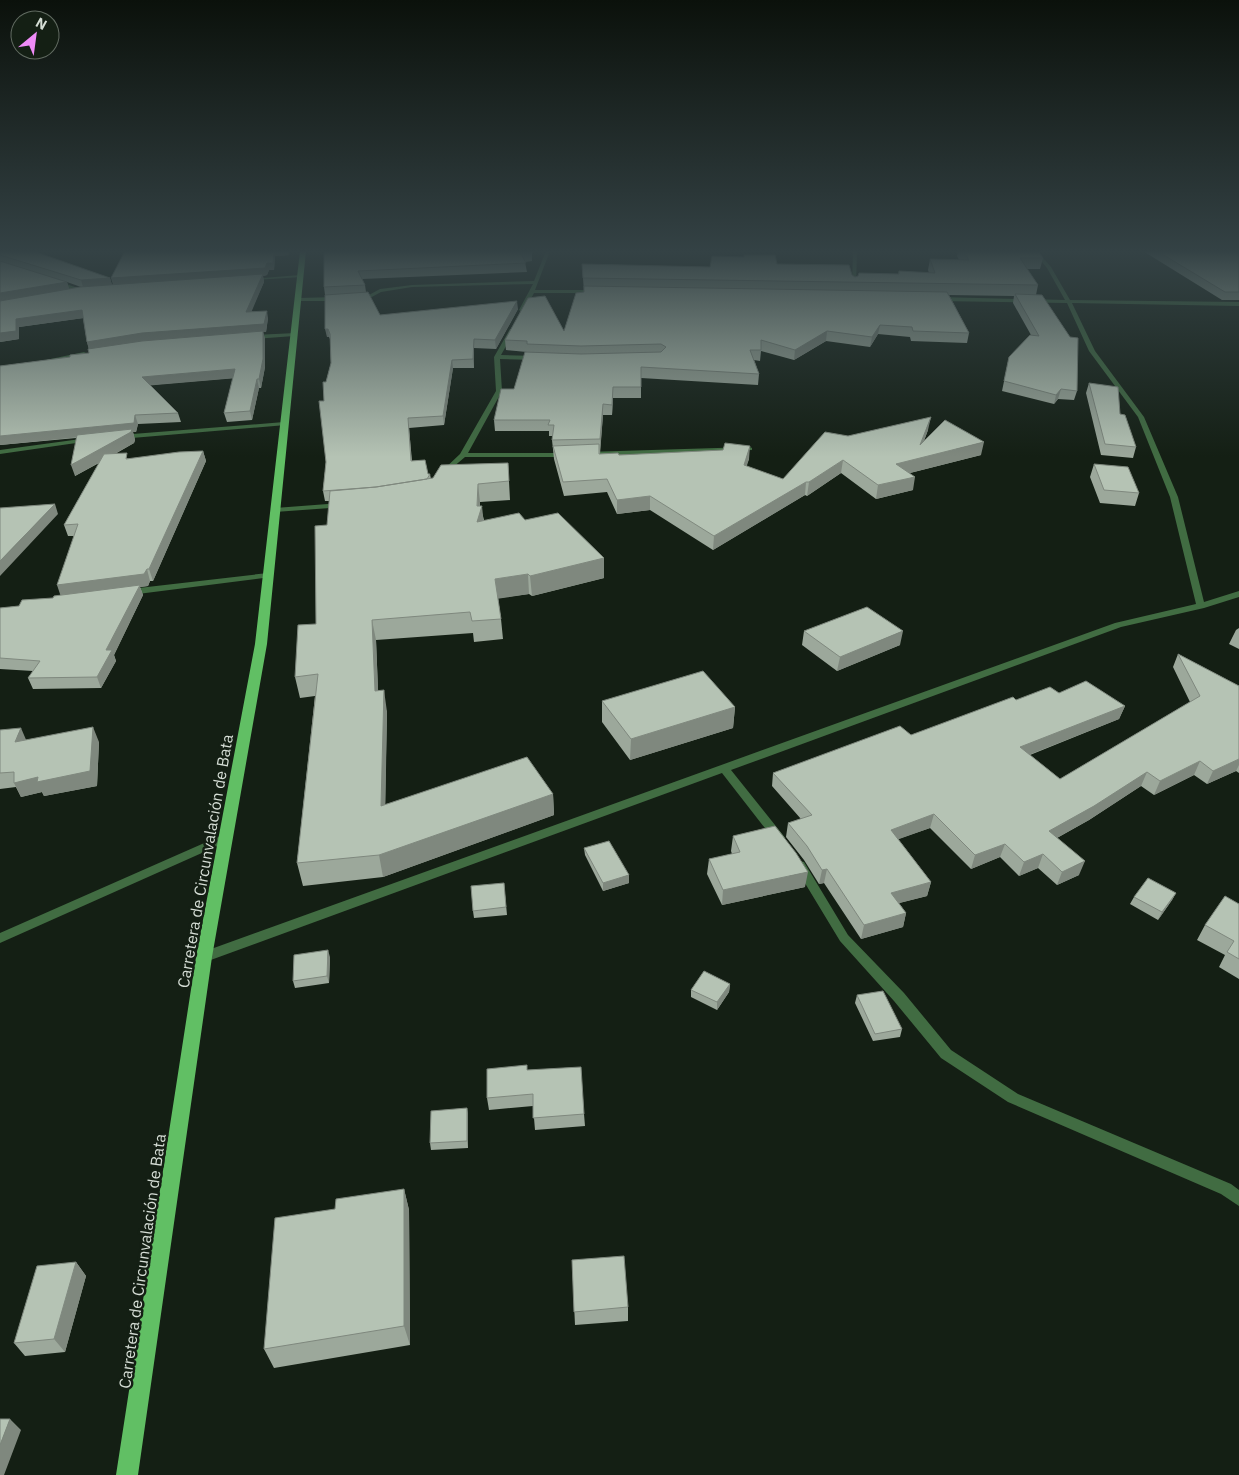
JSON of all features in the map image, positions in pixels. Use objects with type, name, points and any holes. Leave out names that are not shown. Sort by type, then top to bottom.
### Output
[{"type":"main road","name":"Carretera de Circunvalación de Bata","points":[[128,1475],[204,957],[227,837],[260,644],[296,320]]},
{"type":"street","points":[[1077,320],[1092,351],[1141,418],[1174,497],[1201,606]]},
{"type":"street","points":[[440,478],[445,470],[463,455],[499,391],[497,357],[515,324]]},
{"type":"street","points":[[247,338],[294,334]]},
{"type":"street","points":[[38,362],[94,352]]},
{"type":"street","points":[[497,357],[547,359]]},
{"type":"street","points":[[111,438],[284,424]]},
{"type":"street","points":[[0,452],[92,440]]},
{"type":"street","points":[[463,455],[531,456],[750,448]]},
{"type":"street","points":[[274,510],[351,504]]},
{"type":"street","points":[[124,593],[268,575]]},
{"type":"street","points":[[204,957],[1118,625],[1201,606],[1239,594]]},
{"type":"street","points":[[724,768],[790,852],[844,938],[900,997],[946,1054],[1013,1098],[1226,1189],[1239,1199]]},
{"type":"street","points":[[0,938],[227,837]]},
{"type":"building","points":[[0,320],[16,320],[16,331],[0,333]]},
{"type":"building","points":[[84,320],[265,320],[264,324],[142,333],[87,342]]},
{"type":"building","points":[[325,320],[506,320],[495,340],[474,339],[473,359],[452,360],[443,416],[408,418],[411,461],[425,460],[428,474],[430,474],[427,479],[376,487],[323,491],[326,462],[319,401],[324,401],[323,382],[326,382],[331,363],[330,334],[328,329],[325,329]]},
{"type":"building","points":[[516,320],[558,320],[564,331],[568,320],[962,320],[969,333],[913,331],[912,327],[880,325],[872,337],[827,331],[795,350],[761,340],[761,350],[750,350],[759,374],[641,367],[641,387],[613,387],[612,405],[603,404],[600,439],[552,440],[554,425],[548,425],[550,420],[494,420],[501,389],[514,389],[525,352],[581,354],[661,352],[666,347],[661,344],[581,346],[527,344],[527,341],[505,340]]},
{"type":"building","points":[[1030,320],[1059,320],[1070,337],[1078,338],[1077,391],[1061,389],[1056,395],[1004,381],[1009,357],[1030,335],[1039,336]]},
{"type":"building","points":[[263,331],[263,359],[250,411],[224,413],[235,369],[142,377],[178,413],[135,415],[134,423],[0,436],[0,366],[70,357],[70,355],[89,353],[88,349],[142,341]]},
{"type":"building","points":[[1089,383],[1118,387],[1120,414],[1125,415],[1136,447],[1105,444]]},
{"type":"building","points":[[931,417],[920,445],[945,420],[984,442],[896,464],[915,477],[878,485],[843,460],[809,482],[714,536],[650,496],[617,500],[607,479],[563,482],[553,446],[599,444],[599,454],[618,453],[619,455],[723,450],[725,443],[750,446],[744,465],[783,479],[825,432],[848,436]]},
{"type":"building","points":[[132,429],[131,432],[71,465],[77,435]]},
{"type":"building","points":[[203,451],[149,569],[144,574],[57,585],[78,524],[64,525],[104,454],[127,453],[126,459]]},
{"type":"building","points":[[508,463],[509,481],[478,484],[477,506],[482,506],[477,522],[519,513],[525,520],[558,513],[604,558],[530,576],[528,574],[495,579],[501,619],[472,621],[470,612],[372,620],[375,691],[384,690],[381,806],[527,757],[553,794],[379,855],[297,863],[318,674],[295,677],[298,625],[316,624],[315,526],[327,525],[330,491],[376,487],[433,478],[441,465]]},
{"type":"building","points":[[1094,464],[1128,467],[1139,493],[1104,490]]},
{"type":"building","points":[[55,504],[0,561],[0,508]]},
{"type":"building","points":[[140,585],[106,650],[112,650],[97,677],[28,678],[40,661],[0,658],[0,608],[19,606],[22,600],[53,598],[54,596]]},
{"type":"building","points":[[867,607],[903,631],[840,657],[804,631]]},
{"type":"building","points":[[1178,654],[1239,686],[1239,759],[1213,771],[1200,761],[1160,781],[1147,772],[1094,806],[1049,831],[1085,861],[1062,872],[1043,854],[1024,862],[1005,844],[975,855],[934,814],[891,830],[931,882],[891,893],[906,913],[864,925],[827,869],[822,870],[807,846],[788,823],[812,815],[773,773],[900,726],[911,735],[1013,697],[1016,700],[1050,687],[1059,693],[1086,681],[1125,706],[1020,747],[1060,779],[1200,696]]},
{"type":"building","points":[[703,671],[735,707],[631,739],[602,701]]},
{"type":"building","points":[[93,727],[90,771],[37,782],[38,777],[14,783],[14,772],[0,773],[0,730],[21,728],[15,742]]},
{"type":"building","points":[[775,826],[808,872],[723,890],[709,859],[740,852],[733,836]]},
{"type":"building","points":[[609,841],[629,875],[603,883],[584,848]]},
{"type":"building","points":[[1148,878],[1176,893],[1162,912],[1134,897]]},
{"type":"building","points":[[504,883],[506,907],[473,911],[471,886]]},
{"type":"building","points":[[1225,896],[1239,904],[1239,959],[1227,952],[1234,941],[1205,925]]},
{"type":"building","points":[[328,950],[327,976],[293,981],[294,955]]},
{"type":"building","points":[[704,971],[730,984],[717,1002],[691,990]]},
{"type":"building","points":[[883,991],[902,1029],[875,1034],[857,995]]},
{"type":"building","points":[[527,1065],[527,1070],[581,1067],[584,1114],[533,1118],[533,1094],[487,1098],[487,1069]]},
{"type":"building","points":[[467,1108],[467,1141],[430,1143],[431,1111]]},
{"type":"building","points":[[404,1189],[404,1326],[264,1349],[275,1218],[335,1209],[336,1199]]},
{"type":"building","points":[[624,1256],[628,1307],[574,1312],[572,1260]]},
{"type":"building","points":[[76,1262],[54,1339],[14,1343],[37,1266]]},
{"type":"building","points":[[0,1419],[10,1419],[0,1445]]}]
